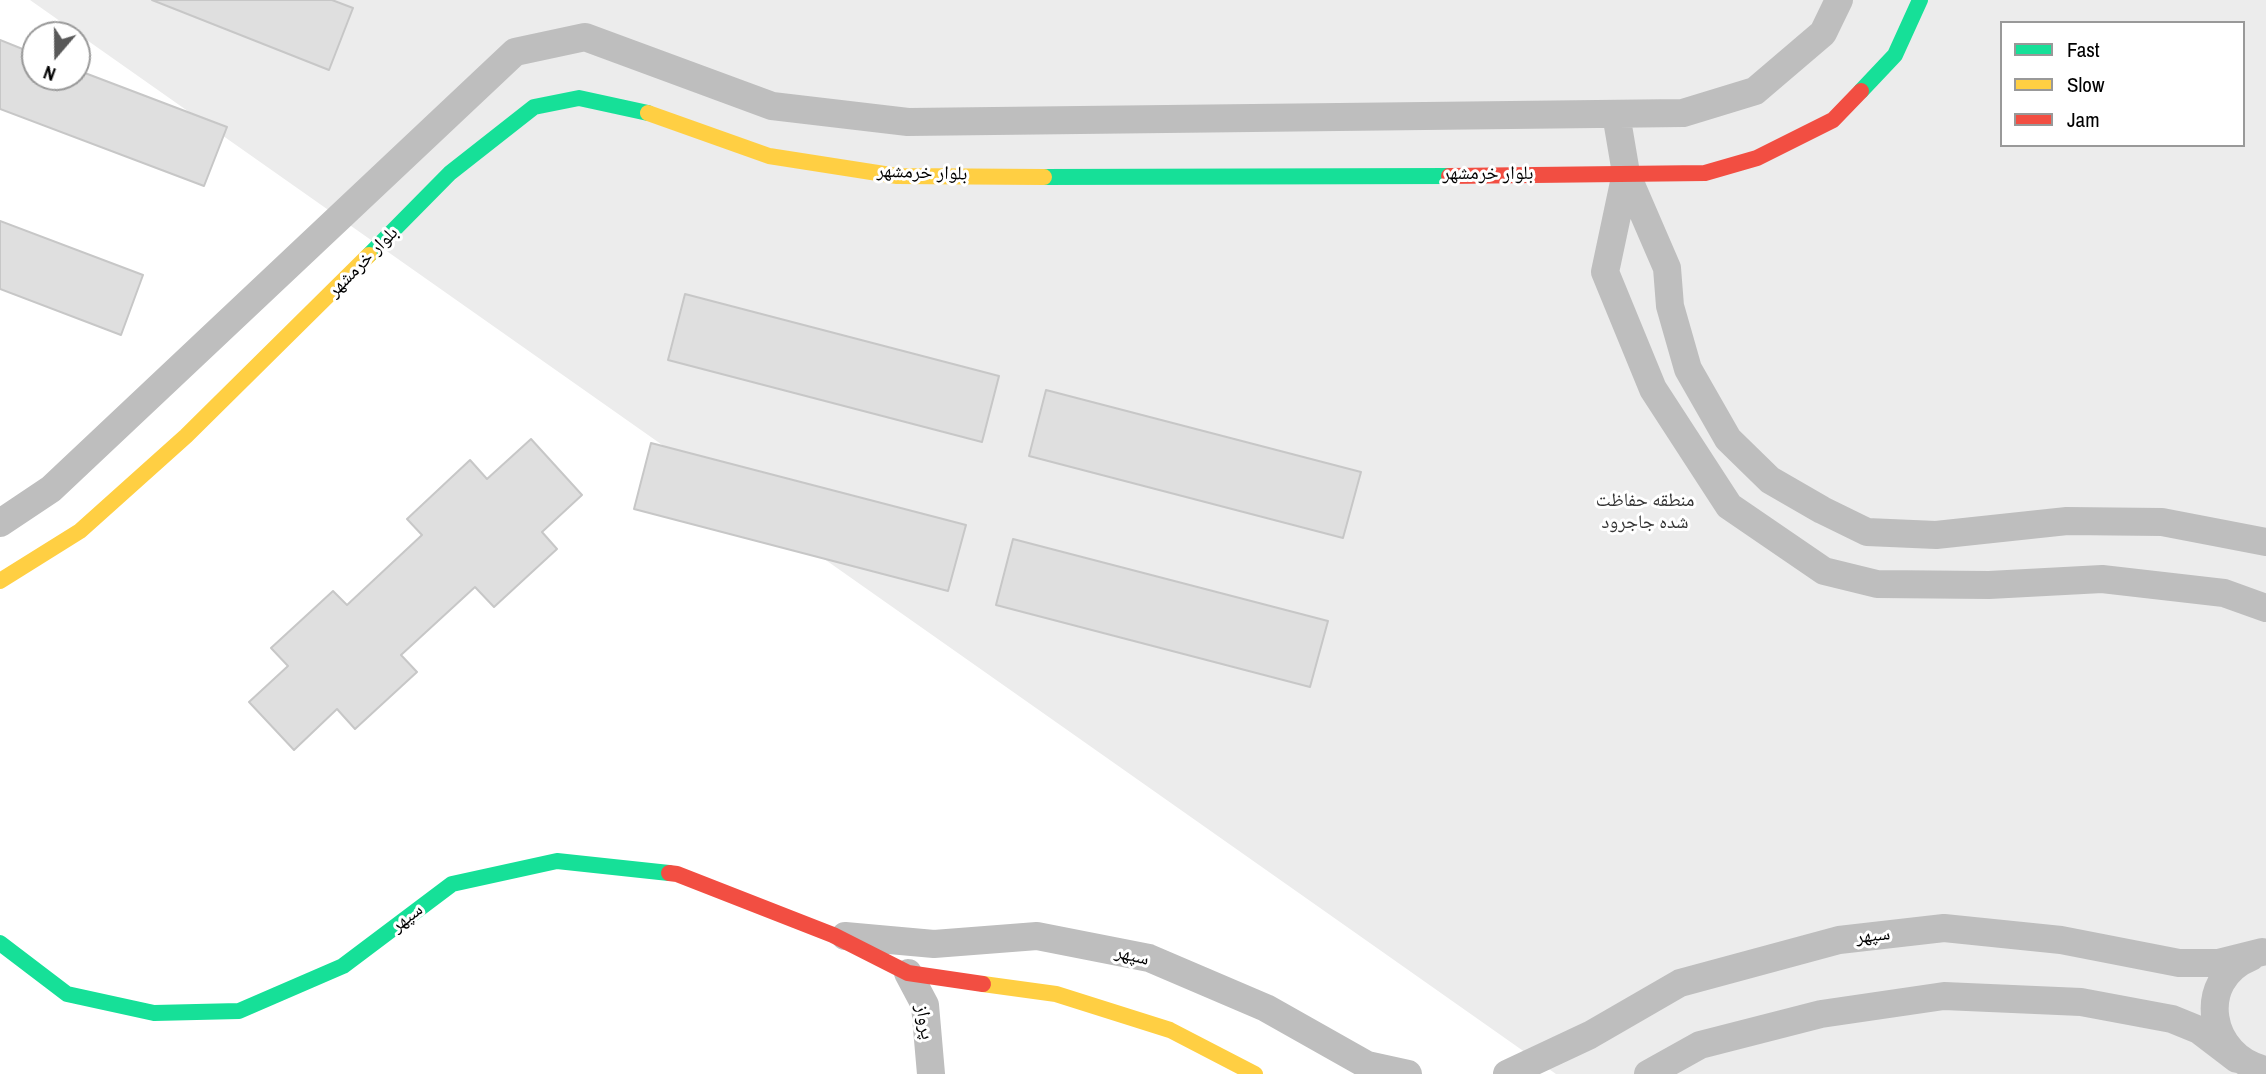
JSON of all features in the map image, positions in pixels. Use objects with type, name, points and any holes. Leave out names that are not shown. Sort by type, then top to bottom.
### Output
[{"type":"street","points":[[0,523],[51,489],[515,52],[585,37],[772,106],[908,122],[1683,113],[1755,91],[1823,33],[1839,0]]},
{"type":"street","name":"بلوار خرمشهر","points":[[0,581],[80,531],[186,436],[450,173],[534,107],[579,98],[648,113],[769,156],[897,176],[1194,178],[1705,173],[1757,158],[1833,120],[1895,55],[1920,0]]},
{"type":"street","points":[[1616,114],[1626,173],[1667,268],[1671,306],[1688,369],[1728,439],[1770,480],[1867,532],[1936,535],[2067,521],[2162,522],[2266,542]]},
{"type":"street","points":[[1626,173],[1605,272],[1653,389],[1729,506],[1824,571],[1877,584],[1989,585],[2102,579],[2224,593],[2266,608]]},
{"type":"street","name":"سپهر","points":[[0,943],[67,994],[155,1013],[239,1012],[342,966],[452,884],[557,861],[677,874],[833,934],[908,973],[1056,994],[1170,1030],[1255,1074]]},
{"type":"street","name":"سپهر","points":[[1507,1074],[1590,1035],[1680,984],[1839,940],[1944,928],[2061,940],[2179,963],[2218,962],[2264,952]]},
{"type":"street","name":"سپهر","points":[[833,934],[934,944],[1037,936],[1149,958],[1266,1008],[1367,1065],[1408,1074]]},
{"type":"street","points":[[2237,1059],[2224,1044],[2216,1027],[2215,1007],[2219,988],[2229,972],[2244,959],[2264,952]]},
{"type":"street","name":"پرواز","points":[[908,973],[925,1005],[931,1074]]},
{"type":"street","points":[[1648,1074],[1700,1045],[1821,1014],[1944,996],[2081,1003],[2172,1019],[2199,1030],[2237,1059],[2254,1068],[2266,1070]]},
{"type":"green space","name":"منطقه حفاظت شده جاجرود","points":[[30,0],[2266,0],[2266,1074],[1556,1074],[91,43],[91,21],[60,21]]},
{"type":"building","points":[[152,0],[332,0],[353,8],[329,70]]},
{"type":"building","points":[[0,40],[21,48],[21,91],[91,91],[91,75],[227,127],[204,186],[0,109]]},
{"type":"building","points":[[0,221],[143,275],[121,335],[0,289]]},
{"type":"building","points":[[685,294],[999,376],[982,442],[668,360]]},
{"type":"building","points":[[1046,390],[1361,472],[1343,538],[1029,456]]},
{"type":"building","points":[[531,439],[582,495],[542,532],[557,549],[494,607],[475,587],[401,655],[417,672],[355,729],[337,709],[294,750],[249,702],[288,666],[271,648],[333,591],[347,605],[422,535],[407,519],[470,460],[487,479]]},
{"type":"building","points":[[651,443],[966,525],[948,591],[634,509]]},
{"type":"building","points":[[1013,539],[1328,621],[1310,687],[996,605]]},
{"type":"traffic: fast","points":[[1861,91],[1895,55],[1920,0]]},
{"type":"traffic: fast","points":[[369,255],[450,173],[534,107],[579,98],[648,113]]},
{"type":"traffic: fast","points":[[1044,177],[1449,176]]},
{"type":"traffic: fast","points":[[0,943],[67,994],[154,1013],[239,1011],[343,966],[452,884],[557,861],[669,873]]},
{"type":"traffic: slow","points":[[648,113],[769,156],[897,176],[1044,177]]},
{"type":"traffic: slow","points":[[0,581],[80,531],[186,436],[369,255]]},
{"type":"traffic: slow","points":[[983,984],[1056,994],[1170,1030],[1255,1074]]},
{"type":"traffic: jam","points":[[1449,176],[1705,173],[1757,158],[1833,120],[1861,91]]},
{"type":"traffic: jam","points":[[669,873],[833,935],[908,973],[983,984]]}]
